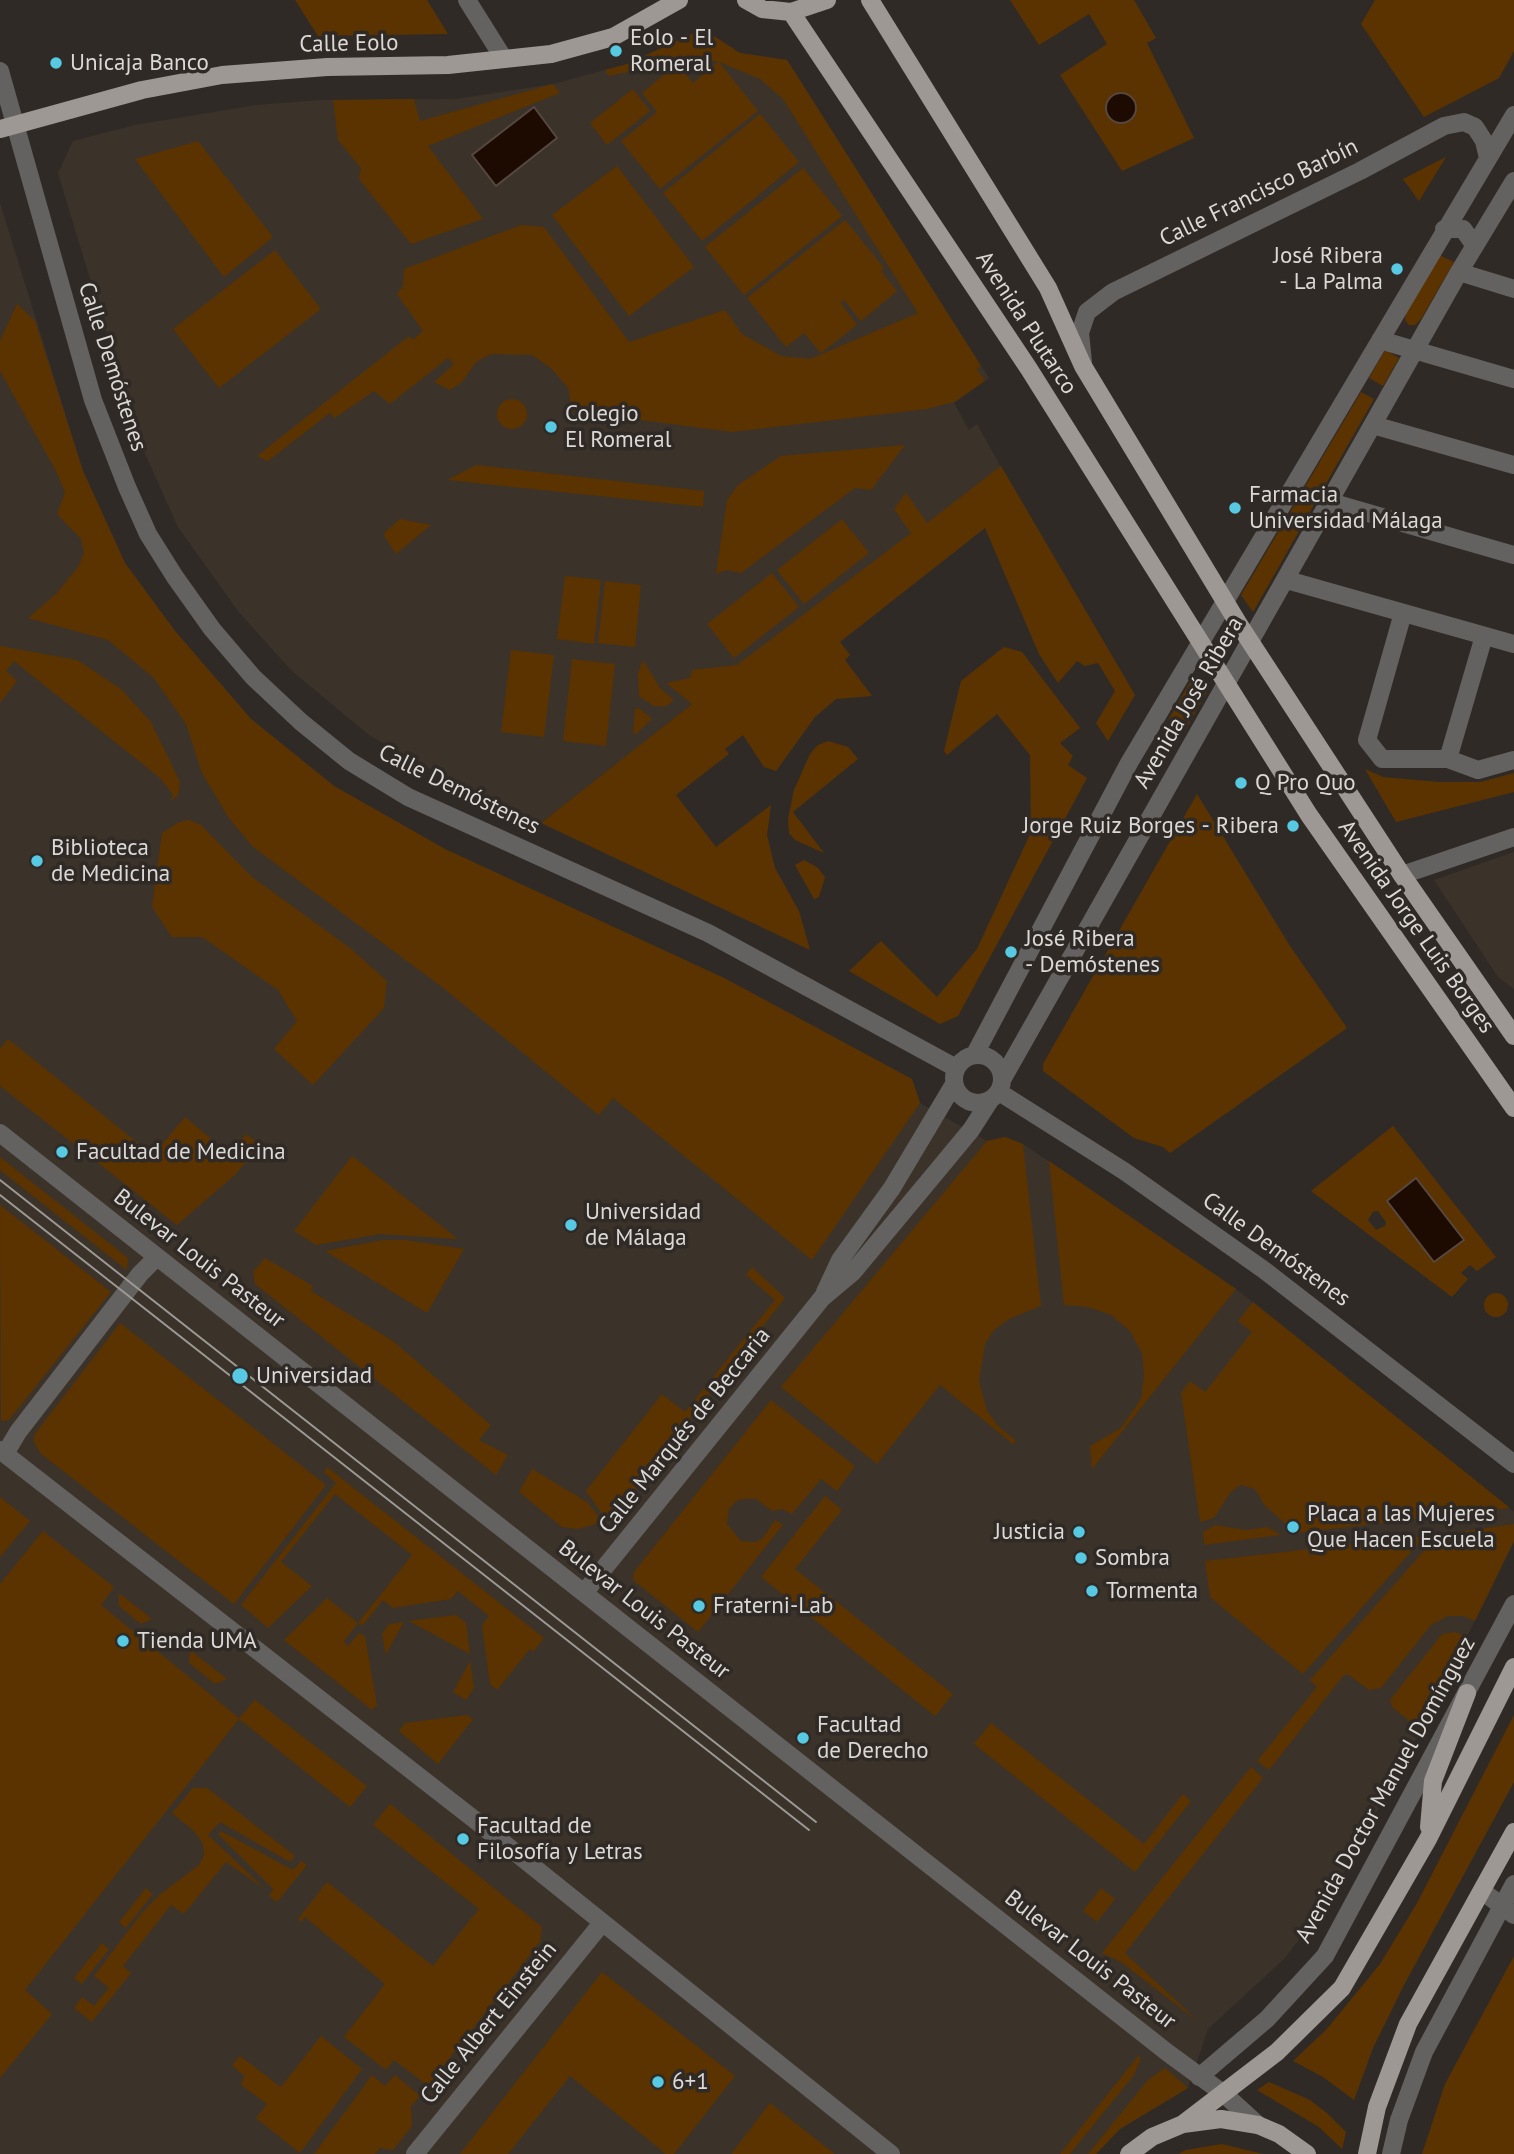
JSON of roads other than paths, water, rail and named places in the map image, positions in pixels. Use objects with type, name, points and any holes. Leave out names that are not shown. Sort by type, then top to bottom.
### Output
[{"type":"main road","name":"Calle Eolo","points":[[6,127],[142,90],[222,75],[327,67],[448,65],[551,54],[613,37],[679,0]]},
{"type":"main road","points":[[746,0],[762,9],[791,12],[827,0]]},
{"type":"main road","name":"Avenida Plutarco","points":[[870,0],[1048,288],[1083,366],[1238,623]]},
{"type":"main road","name":"Avenida Plutarco","points":[[791,12],[1029,369],[1213,665]]},
{"type":"main road","name":"Avenida Jorge Luis Borges","points":[[1238,623],[1402,874],[1514,1036]]},
{"type":"main road","name":"Avenida Jorge Luis Borges","points":[[1213,665],[1356,884],[1514,1108]]},
{"type":"main road","points":[[1129,2154],[1152,2137],[1183,2124],[1224,2094],[1277,2052],[1342,1988],[1428,1839],[1514,1667]]},
{"type":"main road","points":[[1428,1839],[1433,1781],[1466,1693]]},
{"type":"main road","points":[[1367,2154],[1377,2107],[1408,2024],[1514,1832]]},
{"type":"main road","points":[[1183,2124],[1221,2119],[1258,2125],[1279,2134],[1307,2154]]},
{"type":"street","points":[[467,0],[504,59]]},
{"type":"street","name":"Calle Demóstenes","points":[[0,71],[6,127],[93,400],[127,488],[148,534],[175,577],[212,629],[253,677],[301,722],[349,761],[408,797],[464,825],[708,933],[955,1076]]},
{"type":"street","name":"Avenida José Ribera","points":[[975,1054],[1129,763],[1514,115]]},
{"type":"street","name":"Calle Francisco Barbín","points":[[1083,366],[1080,333],[1087,312],[1114,292],[1360,171],[1444,126],[1464,122],[1475,127],[1484,141],[1488,158]]},
{"type":"street","name":"Avenida José Ribera","points":[[997,1090],[1459,272],[1508,203],[1514,181]]},
{"type":"street","points":[[1444,229],[1463,229],[1475,246]]},
{"type":"street","points":[[1459,272],[1514,289]]},
{"type":"street","points":[[1380,340],[1514,379]]},
{"type":"street","points":[[1373,425],[1514,465]]},
{"type":"street","points":[[1330,502],[1514,555]]},
{"type":"street","points":[[1287,580],[1514,644]]},
{"type":"street","points":[[1403,612],[1367,740],[1382,759],[1448,759],[1478,770],[1514,760]]},
{"type":"street","points":[[1448,759],[1484,636]]},
{"type":"street","points":[[1402,874],[1514,837]]},
{"type":"street","points":[[975,1054],[988,1056],[998,1065],[997,1090],[967,1101],[955,1076],[960,1061],[975,1054]]},
{"type":"street","name":"Calle Marqués de Beccaria","points":[[822,1298],[839,1260],[892,1188],[955,1076]]},
{"type":"street","name":"Calle Demóstenes","points":[[997,1090],[1124,1171],[1264,1270],[1514,1464]]},
{"type":"street","name":"Calle Marqués de Beccaria","points":[[584,1593],[822,1298],[853,1272],[971,1130],[997,1090]]},
{"type":"street","name":"Bulevar Louis Pasteur","points":[[0,1133],[1224,2094],[1258,2125]]},
{"type":"street","points":[[157,1257],[140,1274],[2,1452],[602,1923],[891,2154]]},
{"type":"street","name":"Avenida Doctor Manuel Domínguez","points":[[1199,2077],[1267,2019],[1325,1956],[1514,1604]]},
{"type":"street","points":[[1391,2154],[1399,2119],[1424,2052],[1508,1911],[1514,1884]]},
{"type":"street","points":[[1482,1891],[1508,1911]]},
{"type":"street","name":"Calle Albert Einstein","points":[[415,2154],[602,1923]]},
{"type":"tram line","points":[[0,1180],[816,1822]]},
{"type":"tram line","points":[[0,1195],[809,1830]]},
{"type":"place","name":"Eolo - El Romeral","points":[[616,51]]},
{"type":"place","name":"Unicaja Banco","points":[[56,63]]},
{"type":"place","name":"José Ribera - La Palma","points":[[1397,269]]},
{"type":"place","name":"Colegio El Romeral","points":[[551,427]]},
{"type":"place","name":"Farmacia Universidad Málaga","points":[[1235,508]]},
{"type":"place","name":"Q Pro Quo","points":[[1241,783]]},
{"type":"place","name":"Jorge Ruiz Borges - Ribera","points":[[1293,826]]},
{"type":"place","name":"Biblioteca de Medicina","points":[[37,861]]},
{"type":"place","name":"José Ribera - Demóstenes","points":[[1011,952]]},
{"type":"place","name":"Facultad de Medicina","points":[[62,1152]]},
{"type":"place","name":"Universidad de Málaga","points":[[571,1225]]},
{"type":"place","name":"Universidad","points":[[240,1376]]},
{"type":"place","name":"Placa a las Mujeres Que Hacen Escuela","points":[[1293,1527]]},
{"type":"place","name":"Justicia","points":[[1079,1532]]},
{"type":"place","name":"Sombra","points":[[1081,1558]]},
{"type":"place","name":"Tormenta","points":[[1092,1591]]},
{"type":"place","name":"Fraterni-Lab","points":[[699,1606]]},
{"type":"place","name":"Tienda UMA","points":[[123,1641]]},
{"type":"place","name":"Facultad de Derecho","points":[[803,1738]]},
{"type":"place","name":"Facultad de Filosofía y Letras","points":[[463,1839]]},
{"type":"place","name":"6+1","points":[[658,2082]]}]
